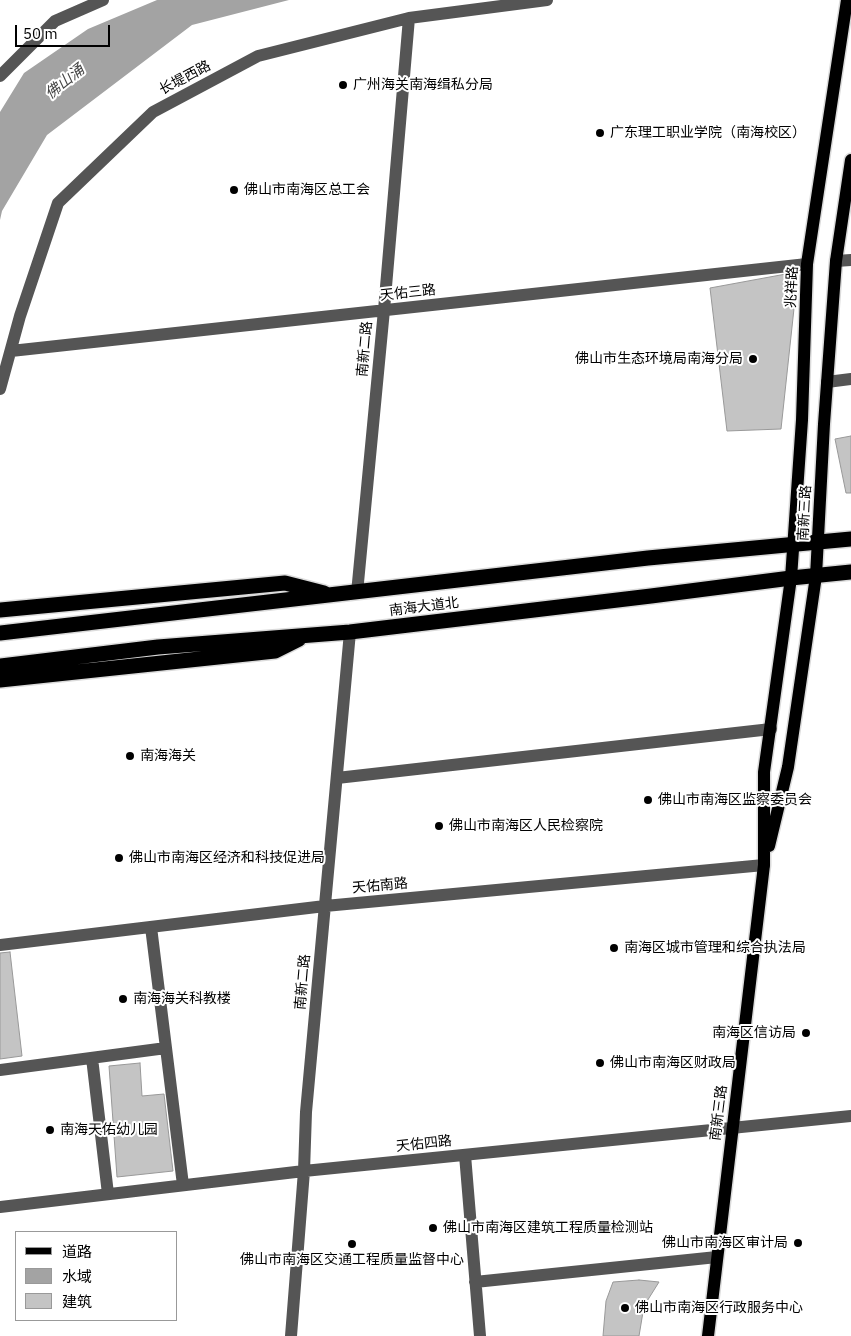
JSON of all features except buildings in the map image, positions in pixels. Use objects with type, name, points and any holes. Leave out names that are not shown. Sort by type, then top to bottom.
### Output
[{"type":"highway","name":"南海大道北","points":[[0,634],[648,558],[851,539]]},
{"type":"highway","name":"南海大道北","points":[[0,666],[158,647],[350,632],[851,572]]},
{"type":"highway","points":[[0,610],[285,583],[333,596]]},
{"type":"highway","points":[[0,680],[275,651],[306,635]]},
{"type":"main road","name":"兆祥路","points":[[791,578],[802,420],[807,264],[847,0]]},
{"type":"main road","name":"南新三路","points":[[708,1336],[764,865],[788,767],[816,576],[836,261],[851,160]]},
{"type":"main road","name":"南新三路","points":[[764,865],[764,772],[791,578]]},
{"type":"street","points":[[0,76],[56,21],[103,0]]},
{"type":"street","name":"长堤西路","points":[[0,389],[20,316],[58,203],[153,112],[258,56],[409,18],[547,0]]},
{"type":"street","name":"南新二路","points":[[358,593],[409,18]]},
{"type":"street","points":[[836,261],[851,260]]},
{"type":"street","name":"天佑三路","points":[[11,351],[807,264]]},
{"type":"street","points":[[827,382],[851,379]]},
{"type":"street","name":"南新二路","points":[[291,1336],[304,1171],[306,1112],[350,632]]},
{"type":"street","points":[[337,778],[771,729]]},
{"type":"street","name":"天佑南路","points":[[0,945],[325,906],[764,865]]},
{"type":"street","points":[[151,927],[183,1185]]},
{"type":"street","points":[[0,1070],[166,1048]]},
{"type":"street","points":[[92,1058],[108,1194]]},
{"type":"street","name":"天佑四路","points":[[0,1207],[304,1171],[851,1116]]},
{"type":"street","points":[[465,1155],[480,1336]]},
{"type":"street","points":[[475,1282],[717,1257]]},
{"type":"water","name":"佛山涌","points":[[157,0],[289,0],[192,25],[47,135],[2,211],[0,220],[0,112],[24,73],[88,29]]},
{"type":"place","name":"广州海关南海缉私分局","points":[[343,85]]},
{"type":"place","name":"广东理工职业学院（南海校区）","points":[[600,133]]},
{"type":"place","name":"佛山市南海区总工会","points":[[234,190]]},
{"type":"place","name":"佛山市生态环境局南海分局","points":[[753,359]]},
{"type":"place","name":"南海海关","points":[[130,756]]},
{"type":"place","name":"佛山市南海区监察委员会","points":[[648,800]]},
{"type":"place","name":"佛山市南海区人民检察院","points":[[439,826]]},
{"type":"place","name":"佛山市南海区经济和科技促进局","points":[[119,858]]},
{"type":"place","name":"南海区城市管理和综合执法局","points":[[614,948]]},
{"type":"place","name":"南海海关科教楼","points":[[123,999]]},
{"type":"place","name":"南海区信访局","points":[[806,1033]]},
{"type":"place","name":"佛山市南海区财政局","points":[[600,1063]]},
{"type":"place","name":"南海天佑幼儿园","points":[[50,1130]]},
{"type":"place","name":"佛山市南海区建筑工程质量检测站","points":[[433,1228]]},
{"type":"place","name":"佛山市南海区审计局","points":[[798,1243]]},
{"type":"place","name":"佛山市南海区交通工程质量监督中心","points":[[352,1244]]},
{"type":"place","name":"佛山市南海区行政服务中心","points":[[625,1308]]}]
